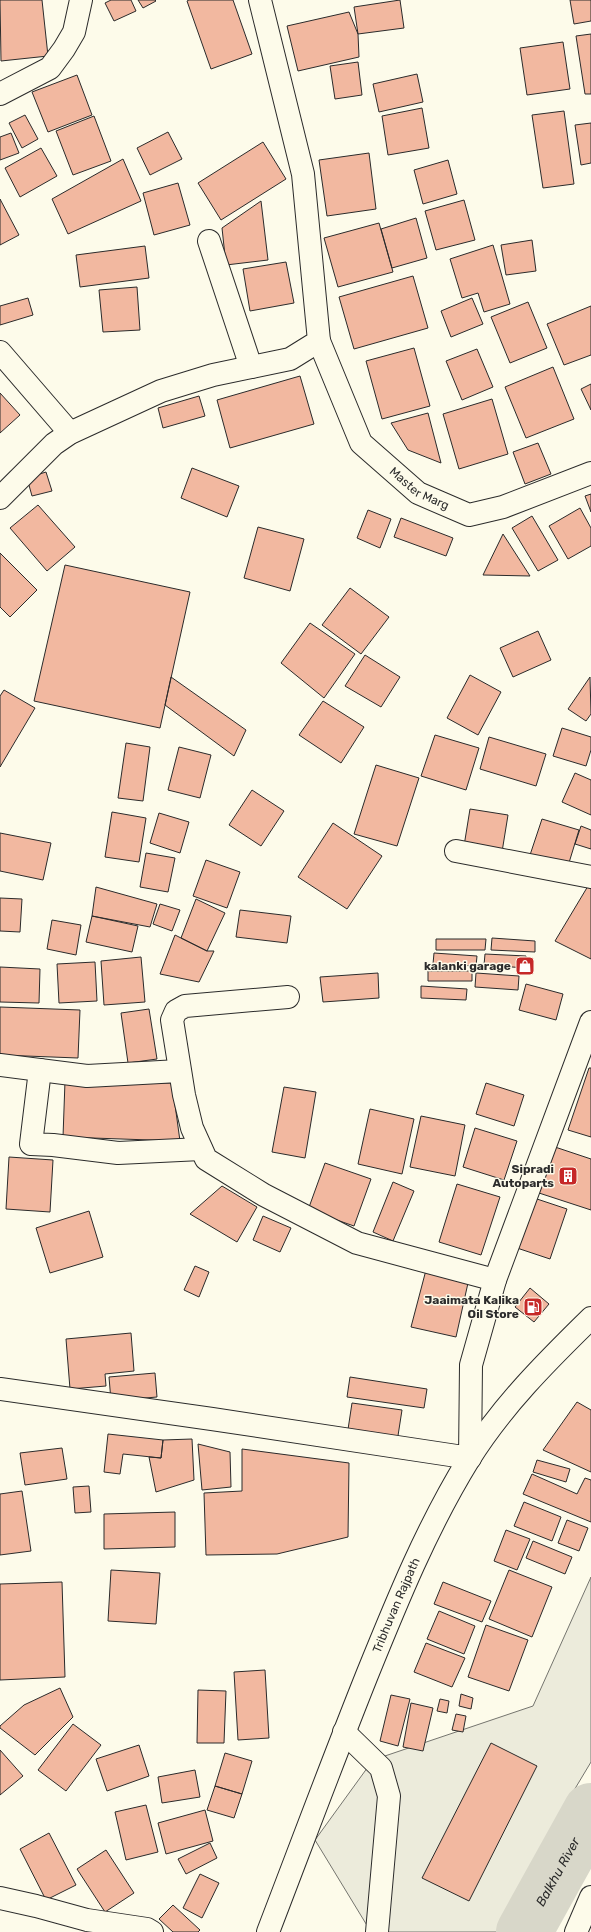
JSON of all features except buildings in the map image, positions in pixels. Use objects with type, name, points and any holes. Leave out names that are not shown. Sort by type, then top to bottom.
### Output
[{"type":"main road","points":[[0,94],[50,68],[74,32],[81,0]]},
{"type":"main road","name":"Master Marg","points":[[260,0],[303,174],[320,341],[360,443],[418,492],[469,514],[503,507],[591,473]]},
{"type":"main road","points":[[209,241],[251,367]]},
{"type":"main road","points":[[0,498],[54,444],[70,433],[161,391],[213,375],[290,359],[320,341]]},
{"type":"main road","points":[[0,352],[70,433]]},
{"type":"main road","points":[[456,851],[591,877]]},
{"type":"main road","points":[[288,997],[185,1006],[176,1011],[172,1020],[179,1071],[192,1128],[206,1159],[258,1191],[357,1243],[495,1280]]},
{"type":"main road","points":[[0,1389],[470,1458],[471,1365],[495,1280],[591,1022]]},
{"type":"main road","points":[[0,1065],[86,1076],[179,1071]]},
{"type":"main road","points":[[40,1070],[31,1144],[53,1144],[118,1153],[201,1149]]},
{"type":"main road","name":"Tribhuvan Rajpath","points":[[268,1932],[344,1732],[392,1612],[427,1536],[470,1458],[509,1404],[554,1354],[591,1318]]},
{"type":"main road","points":[[344,1732],[381,1768],[389,1796],[377,1932]]},
{"type":"main road","points":[[0,1898],[86,1920],[147,1929],[152,1932]]},
{"type":"main road","points":[[576,1932],[591,1898]]},
{"type":"shaded area","points":[[591,1577],[591,1762],[555,1822],[522,1932],[371,1932],[315,1840],[373,1760],[533,1706]]},
{"type":"waterway","name":"Balkhu River","points":[[524,1932],[591,1811]]},
{"type":"place","name":"kalanki garage","points":[[525,966]]},
{"type":"place","name":"Sipradi Autoparts","points":[[568,1176]]},
{"type":"place","name":"Jaaimata Kalika Oil Store","points":[[533,1307]]}]
